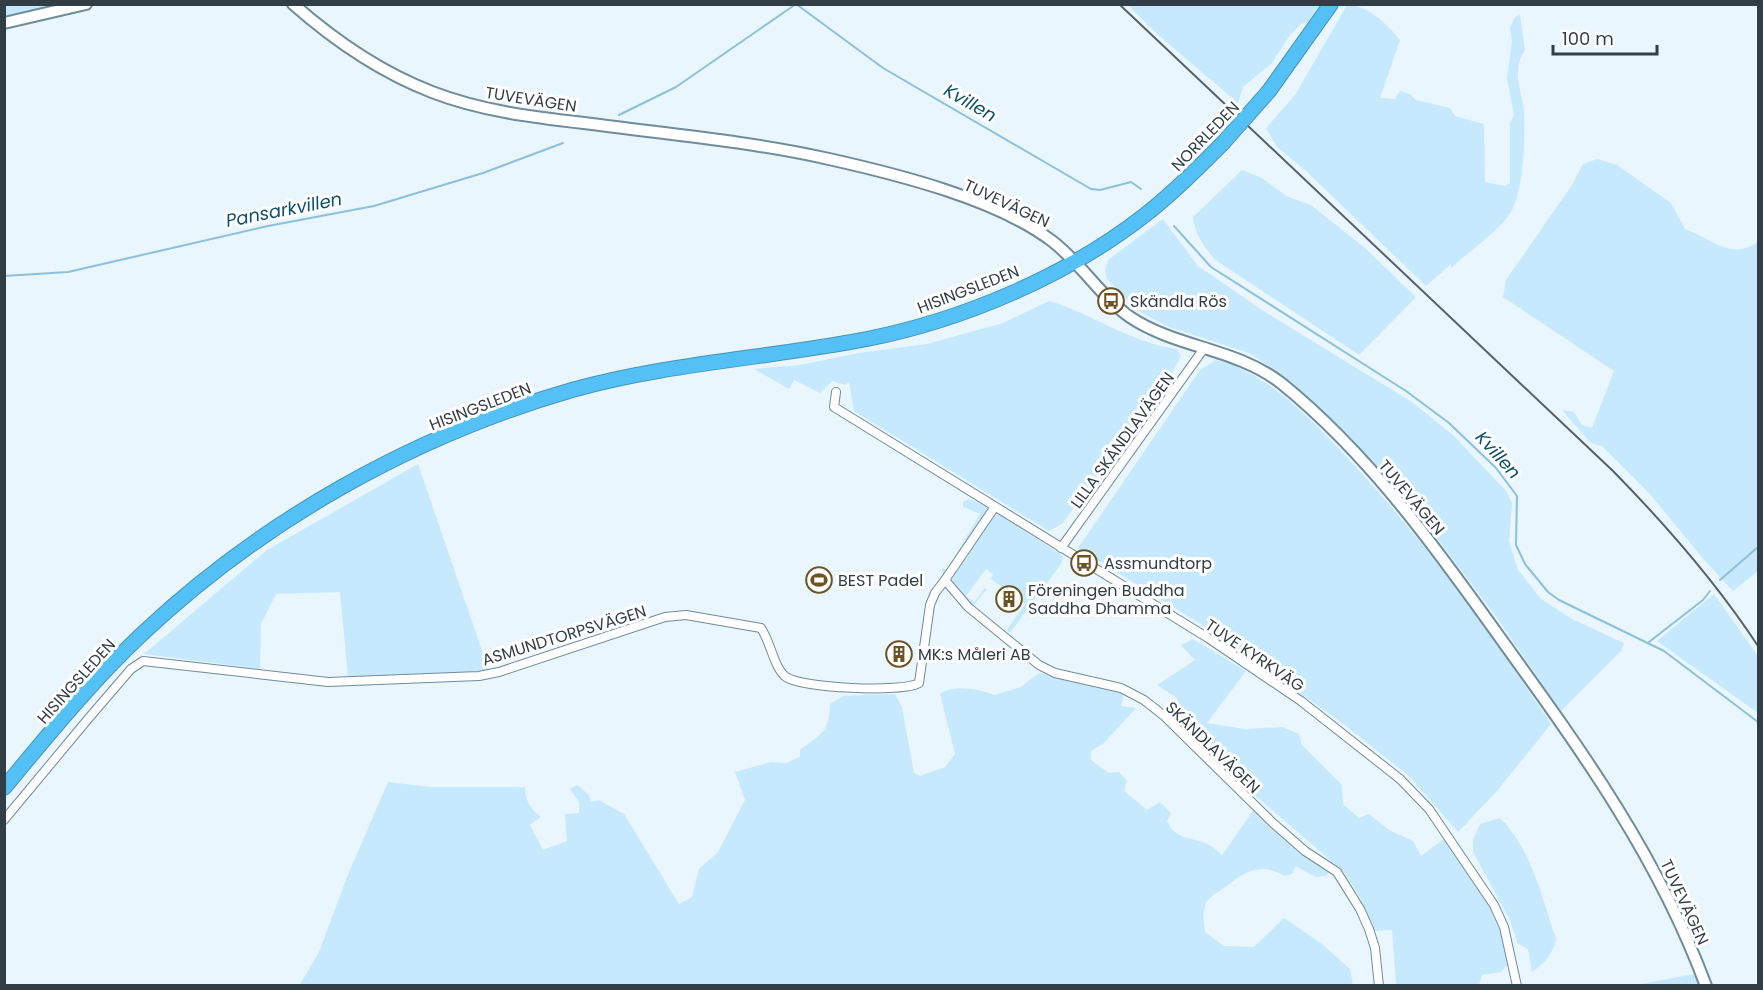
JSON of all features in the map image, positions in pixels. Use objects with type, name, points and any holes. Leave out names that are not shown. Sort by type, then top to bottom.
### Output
[{"type":"highway","name":"NORRLEDEN","points":[[1074,261],[1143,216],[1223,143],[1269,91],[1331,4]]},
{"type":"highway","name":"HISINGSLEDEN","points":[[4,788],[93,685],[144,632],[182,598],[279,526],[337,490],[400,456],[495,416],[616,379],[691,364],[867,339],[917,327],[999,298],[1074,261]]},
{"type":"main road","points":[[4,23],[87,4]]},
{"type":"main road","name":"TUVEVÄGEN","points":[[293,4],[365,59],[399,77],[445,96],[510,113],[776,149],[884,172],[949,193],[1003,214],[1047,237],[1074,261],[1112,301],[1135,320],[1248,363],[1280,383],[1352,451],[1419,527],[1609,791],[1670,902],[1706,986]]},
{"type":"street","name":"LILLA SKÄNDLAVÄGEN","points":[[1061,548],[1205,347]]},
{"type":"street","name":"TUVE KYRKVÄG","points":[[836,392],[834,407],[1266,677],[1301,701],[1417,795],[1450,839],[1500,916],[1517,986]]},
{"type":"street","points":[[945,580],[994,508]]},
{"type":"street","name":"ASMUNDTORPSVÄGEN","points":[[4,820],[131,669],[143,661],[328,682],[479,676],[499,672],[665,617],[686,615],[761,628],[770,642],[778,669],[793,682],[906,687],[919,683],[930,605],[934,593],[945,580]]},
{"type":"street","name":"SKÄNDLAVÄGEN","points":[[945,580],[968,607],[1048,670],[1102,682],[1146,701],[1283,832],[1337,872],[1370,929],[1375,948],[1379,986]]},
{"type":"shaded area","points":[[4,5],[72,5],[5,19]]},
{"type":"shaded area","points":[[1128,5],[1323,5],[1312,21],[1301,24],[1290,35],[1272,63],[1243,87],[1238,103],[1156,33]]},
{"type":"shaded area","points":[[1347,5],[1369,12],[1383,22],[1400,40],[1380,98],[1395,99],[1400,91],[1410,94],[1416,100],[1450,108],[1455,116],[1484,124],[1485,182],[1505,186],[1510,183],[1510,123],[1514,115],[1507,78],[1512,42],[1510,28],[1515,17],[1520,15],[1525,50],[1519,66],[1518,81],[1524,112],[1524,135],[1522,174],[1517,198],[1509,215],[1494,231],[1426,286],[1305,170],[1277,147],[1266,128],[1295,95]]},
{"type":"shaded area","points":[[1597,159],[1617,165],[1671,203],[1685,229],[1730,249],[1748,247],[1758,242],[1758,571],[1733,591],[1648,492],[1602,446],[1591,443],[1562,410],[1574,412],[1582,425],[1592,428],[1614,371],[1503,297],[1506,280],[1572,185],[1583,164]]},
{"type":"shaded area","points":[[1242,170],[1260,177],[1288,197],[1311,205],[1365,248],[1416,297],[1359,355],[1214,259],[1203,244],[1193,217]]},
{"type":"shaded area","points":[[1163,219],[1198,266],[1262,310],[1412,402],[1453,435],[1506,491],[1512,503],[1509,541],[1518,570],[1541,599],[1572,619],[1624,643],[1621,651],[1561,711],[1497,618],[1415,509],[1345,431],[1280,373],[1249,353],[1169,327],[1140,312],[1107,279],[1105,270],[1108,260]]},
{"type":"shaded area","points":[[1049,301],[1144,341],[1177,349],[1181,356],[1169,378],[1062,524],[1049,531],[854,411],[849,382],[845,385],[832,381],[820,393],[794,380],[789,389],[754,369],[800,365],[859,353],[927,344],[1003,323]]},
{"type":"shaded area","points":[[1216,360],[1243,369],[1276,390],[1303,412],[1380,493],[1481,623],[1551,724],[1496,792],[1458,832],[1409,776],[1337,719],[1207,628],[1078,548],[1200,370]]},
{"type":"shaded area","points":[[418,464],[489,671],[348,677],[340,592],[276,594],[261,624],[260,669],[144,654],[267,550]]},
{"type":"shaded area","points":[[969,499],[985,506],[988,510],[945,574],[943,574],[942,568],[947,570],[980,514],[963,507],[963,502]]},
{"type":"shaded area","points":[[994,515],[1000,515],[1063,556],[1061,564],[1010,633],[1007,630],[1025,604],[1019,599],[1019,593],[1012,588],[1009,592],[991,579],[993,574],[986,569],[966,596],[974,602],[985,588],[987,589],[973,606],[952,586],[953,578]]},
{"type":"shaded area","points":[[1714,594],[1758,656],[1758,713],[1657,641]]},
{"type":"shaded area","points":[[1193,639],[1246,671],[1207,723],[1245,729],[1282,727],[1299,734],[1302,745],[1342,785],[1343,804],[1359,818],[1369,814],[1389,830],[1413,841],[1421,856],[1445,838],[1467,868],[1493,911],[1509,963],[1501,972],[1482,975],[1479,985],[1396,985],[1392,930],[1374,931],[1361,899],[1344,872],[1244,786],[1178,720],[1177,698],[1157,685],[1195,660],[1181,645]]},
{"type":"shaded area","points":[[1039,673],[1124,694],[1121,706],[1136,708],[1104,743],[1091,751],[1091,760],[1109,773],[1119,772],[1127,781],[1124,791],[1147,810],[1160,802],[1171,813],[1167,821],[1178,834],[1207,844],[1222,855],[1255,808],[1300,853],[1330,871],[1326,876],[1315,877],[1296,866],[1292,874],[1284,876],[1267,869],[1245,874],[1207,901],[1204,913],[1205,932],[1224,946],[1254,947],[1284,918],[1322,944],[1350,969],[1353,985],[299,986],[319,952],[347,877],[388,782],[430,787],[525,787],[529,804],[541,817],[530,825],[543,850],[567,841],[565,814],[579,813],[579,802],[570,789],[577,785],[589,795],[591,802],[599,800],[624,814],[679,904],[692,897],[699,869],[718,852],[745,800],[735,772],[771,762],[786,763],[800,757],[800,750],[819,736],[826,727],[830,704],[843,696],[895,694],[902,707],[914,773],[920,776],[945,767],[955,754],[940,694],[959,688],[974,689],[994,695],[1021,687]]},
{"type":"shaded area","points":[[1500,818],[1511,830],[1528,859],[1556,939],[1547,958],[1532,972],[1528,949],[1518,944],[1509,918],[1473,852],[1473,840],[1480,824]]},
{"type":"shaded area","points":[[1694,974],[1699,985],[1636,985]]},
{"type":"waterway","name":"Kvillen","points":[[796,4],[883,68],[1091,189],[1100,190],[1131,182],[1141,189]]},
{"type":"waterway","name":"Pansarkvillen","points":[[619,115],[676,87],[796,4]]},
{"type":"waterway","name":"Pansarkvillen","points":[[4,276],[68,272],[268,226],[374,206],[483,173],[563,143]]},
{"type":"waterway","name":"Kvillen","points":[[1174,226],[1211,267],[1406,391],[1449,423],[1496,468],[1517,496],[1516,545],[1525,564],[1548,592],[1559,600],[1664,651],[1758,722]]},
{"type":"waterway","points":[[1720,580],[1758,547]]},
{"type":"waterway","points":[[1649,642],[1703,600],[1710,591]]},
{"type":"railway","points":[[1119,4],[1613,471],[1690,555],[1758,646]]},
{"type":"place","name":"Skändla Rös","points":[[1111,301]]},
{"type":"place","name":"Assmundtorp","points":[[1084,563]]},
{"type":"place","name":"BEST Padel","points":[[819,580]]},
{"type":"place","name":"Föreningen Buddha Saddha Dhamma","points":[[1009,599]]},
{"type":"place","name":"MK:s Måleri AB","points":[[899,654]]}]
